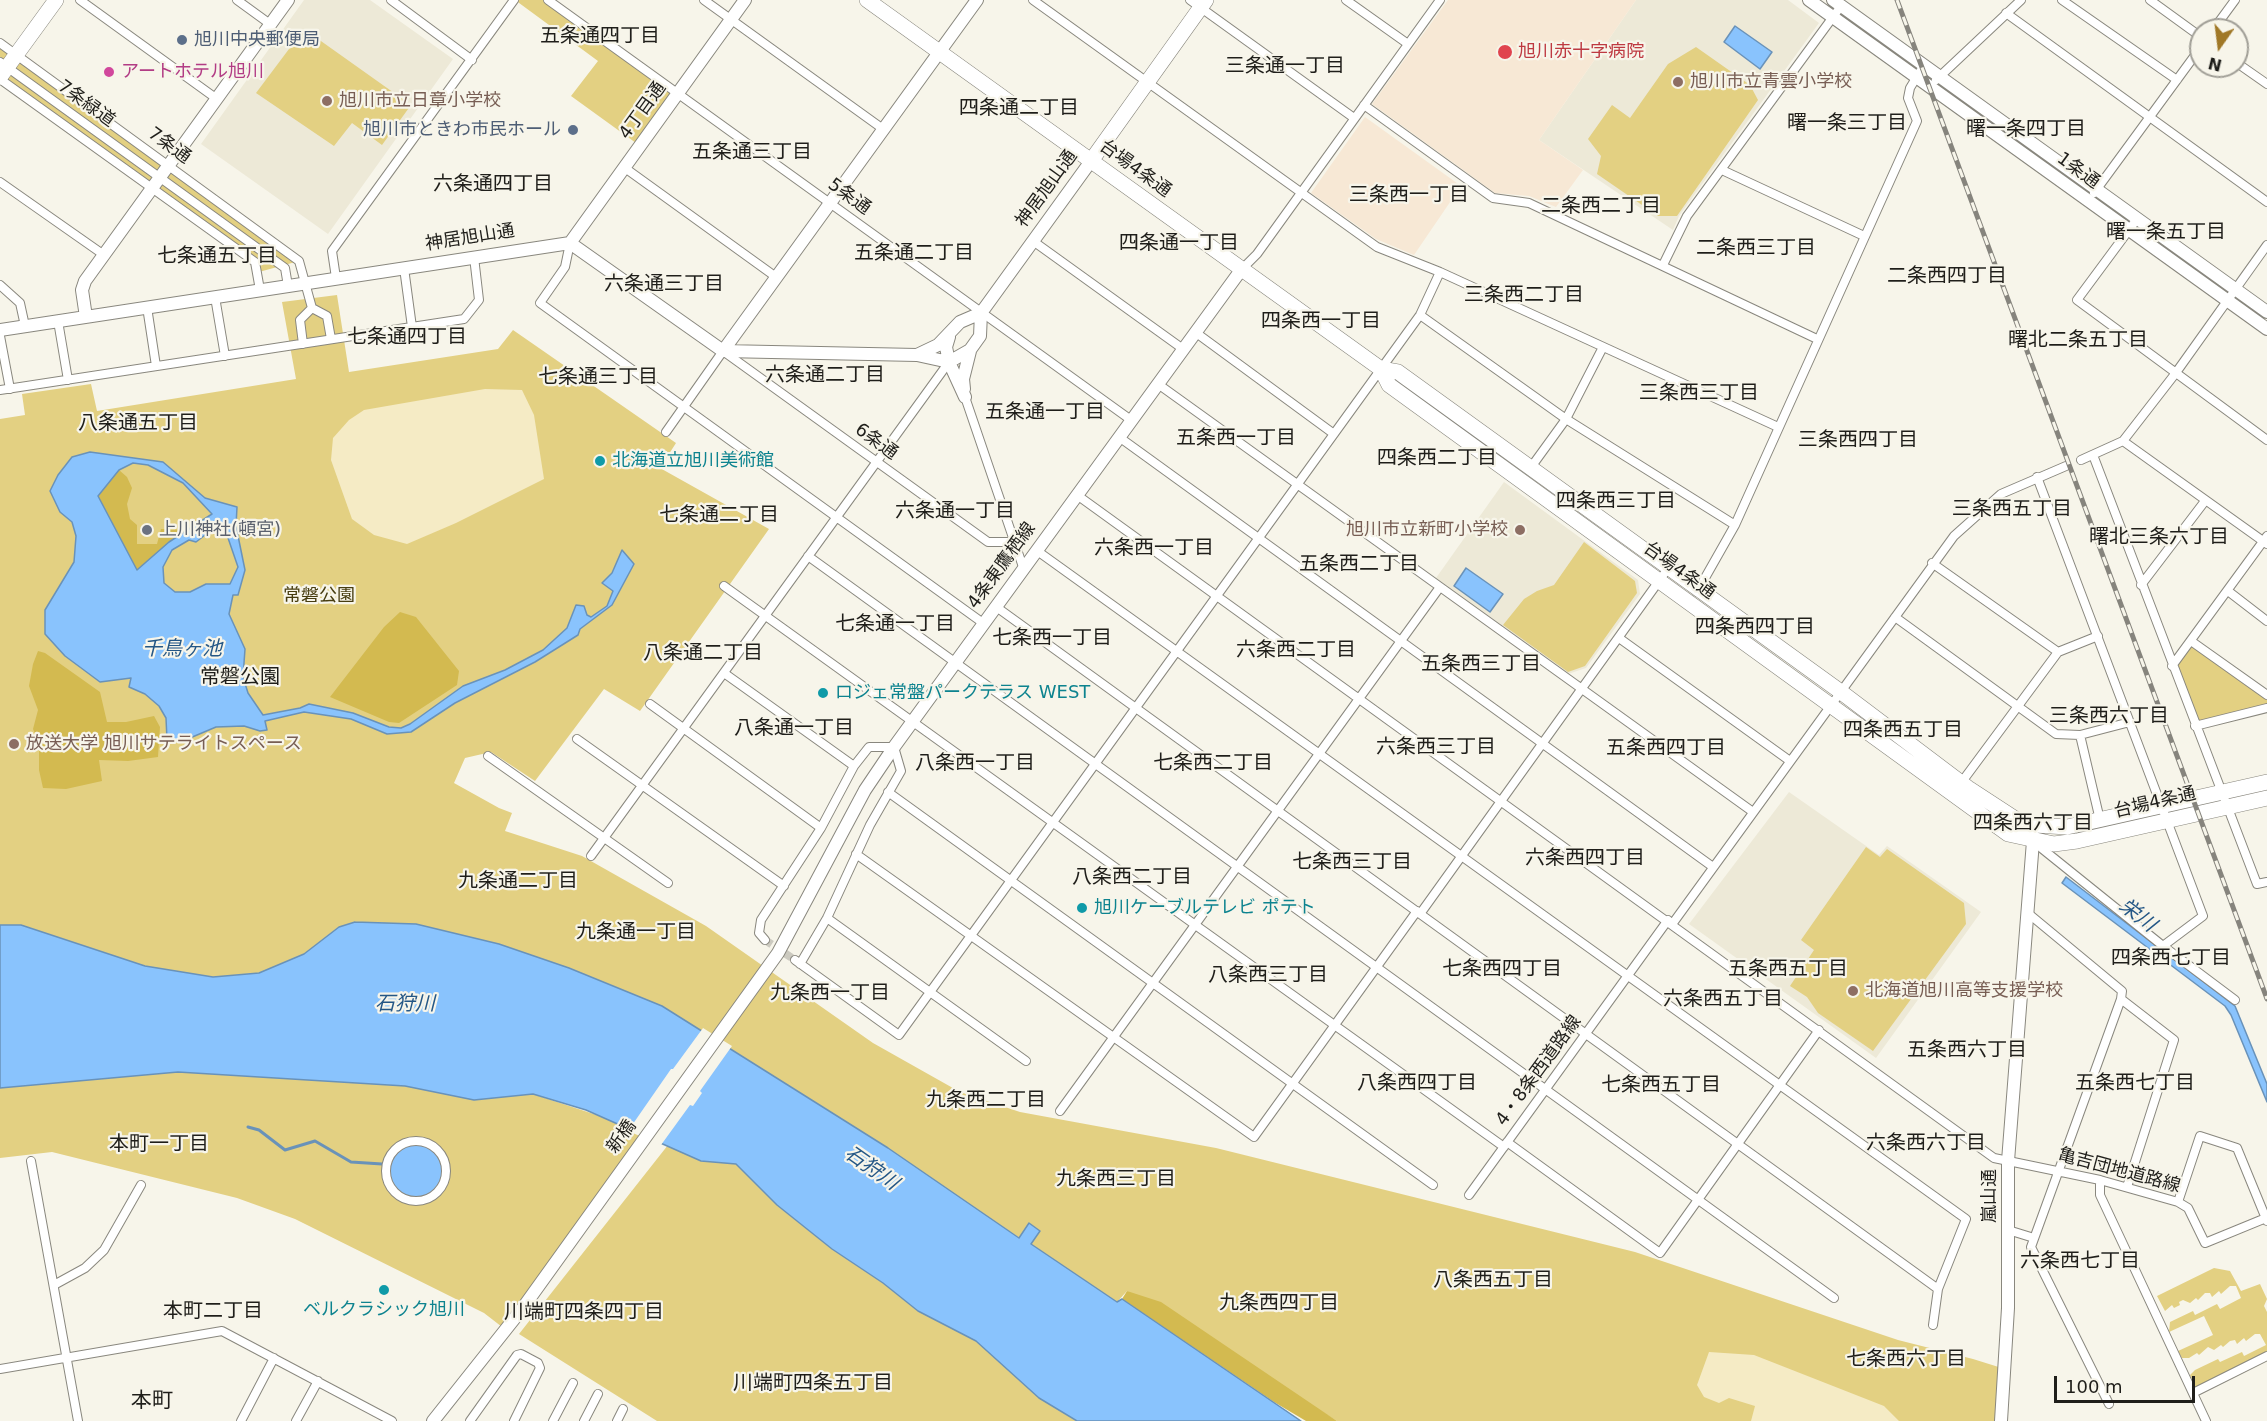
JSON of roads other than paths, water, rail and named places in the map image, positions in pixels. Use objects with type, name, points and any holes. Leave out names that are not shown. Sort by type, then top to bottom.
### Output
[{"type":"highway","points":[[5,68],[56,0]]},
{"type":"highway","name":"台場4条通","points":[[867,0],[1381,369],[1398,372],[1841,692],[1965,785],[2017,820],[2035,825],[2067,827],[2267,782]]},
{"type":"highway","name":"神居旭山通","points":[[1091,161],[1148,82],[1199,3]]},
{"type":"highway","name":"台場4条通","points":[[1381,369],[1389,385],[2008,834],[2054,844],[2077,841],[2267,798]]},
{"type":"highway","points":[[1965,785],[2033,841],[2067,827]]},
{"type":"street","points":[[80,0],[217,99]]},
{"type":"street","points":[[237,0],[270,24]]},
{"type":"street","points":[[86,317],[82,290],[104,255],[288,0]]},
{"type":"street","points":[[391,0],[472,60]]},
{"type":"street","points":[[336,278],[332,251],[514,0]]},
{"type":"street","name":"5条通","points":[[548,0],[1131,420]]},
{"type":"street","points":[[704,0],[883,129]]},
{"type":"street","name":"4丁目通","points":[[570,243],[745,0]]},
{"type":"street","points":[[666,432],[977,0]]},
{"type":"street","points":[[1033,0],[1377,247],[1440,272],[1778,427]]},
{"type":"street","points":[[1346,0],[1408,44]]},
{"type":"street","points":[[1241,270],[1257,254],[1440,0]]},
{"type":"street","name":"1条通","points":[[1809,0],[2267,329]]},
{"type":"street","points":[[1929,86],[2021,0]]},
{"type":"street","points":[[2062,0],[2177,80]]},
{"type":"street","points":[[2150,0],[2189,28]]},
{"type":"street","points":[[2222,18],[2235,0]]},
{"type":"street","points":[[1199,3],[1354,118]]},
{"type":"street","points":[[1663,265],[1687,216],[1834,18],[1837,3]]},
{"type":"street","name":"1条通","points":[[1837,3],[2267,312]]},
{"type":"street","points":[[2006,13],[2267,202]]},
{"type":"street","name":"7条通","points":[[0,44],[5,68],[152,189],[255,262],[260,290]]},
{"type":"street","points":[[2088,201],[2189,64]]},
{"type":"street","points":[[1689,602],[1735,525],[1917,121],[1908,98],[1916,77],[1924,65]]},
{"type":"street","name":"7条通","points":[[5,68],[169,166],[299,261],[312,308]]},
{"type":"street","name":"7条緑道","points":[[5,68],[285,268],[288,286]]},
{"type":"street","points":[[2249,71],[2267,84]]},
{"type":"street","points":[[1364,105],[1493,198],[1529,203],[1817,339]]},
{"type":"street","name":"神居旭山通","points":[[917,355],[926,353],[950,336],[960,322],[981,313],[1091,161]]},
{"type":"street","points":[[624,168],[777,277]]},
{"type":"street","points":[[1722,170],[1864,236]]},
{"type":"street","points":[[0,182],[104,255]]},
{"type":"street","points":[[2137,219],[2077,300],[2267,440]]},
{"type":"street","points":[[1033,241],[1183,349]]},
{"type":"street","points":[[723,351],[570,243],[565,267],[540,303],[983,623]]},
{"type":"street","name":"神居旭山通","points":[[0,330],[570,243]]},
{"type":"street","points":[[2081,460],[2123,441],[2175,374],[2267,245]]},
{"type":"street","points":[[0,390],[464,319],[479,300],[474,257]]},
{"type":"street","points":[[404,268],[412,327]]},
{"type":"street","name":"4条東鷹栖線","points":[[753,986],[801,914],[865,790],[894,747],[1241,270]]},
{"type":"street","points":[[762,936],[760,920],[821,828],[854,766],[869,747],[894,747],[902,771],[888,792],[856,854],[827,918],[797,962],[900,1035],[1420,315],[1440,272]]},
{"type":"street","points":[[0,285],[20,303],[25,326]]},
{"type":"street","points":[[214,297],[225,356]]},
{"type":"street","points":[[147,308],[156,366]]},
{"type":"street","points":[[303,344],[300,320],[312,308],[327,316],[331,339]]},
{"type":"street","name":"神居旭山通","points":[[965,397],[963,379],[970,350],[980,336],[981,313]]},
{"type":"street","points":[[1420,315],[1566,419],[1735,525]]},
{"type":"street","points":[[58,321],[68,380]]},
{"type":"street","points":[[1195,332],[1334,434]]},
{"type":"street","points":[[0,336],[10,389]]},
{"type":"street","points":[[950,336],[946,346],[949,362],[965,397],[1023,567]]},
{"type":"street","points":[[1521,480],[1566,419],[1603,347]]},
{"type":"street","points":[[591,856],[949,362],[970,350]]},
{"type":"street","name":"神居旭山通","points":[[723,351],[917,355],[949,362]]},
{"type":"street","name":"6条通","points":[[723,351],[988,542],[1015,542]]},
{"type":"street","points":[[1158,384],[1753,813]]},
{"type":"street","points":[[1119,437],[1713,867]]},
{"type":"street","points":[[2123,441],[2205,501],[2266,540],[2172,666]]},
{"type":"street","points":[[2093,455],[2257,884],[2267,882]]},
{"type":"street","name":"4・8条西道路線","points":[[724,586],[1335,1025],[1506,1144],[1628,976],[1753,813],[1895,617],[1932,562],[1954,536],[2001,494],[2066,466]]},
{"type":"street","points":[[2037,477],[2203,916],[2163,946]]},
{"type":"street","name":"亀吉団地道路線","points":[[1077,495],[1994,1158],[2100,1180],[2178,1202],[2188,1208],[2205,1243],[2266,1220]]},
{"type":"street","points":[[2141,585],[2205,501]]},
{"type":"street","points":[[1036,550],[1966,1220],[1938,1289],[1933,1325]]},
{"type":"street","points":[[808,556],[1834,1298]]},
{"type":"street","points":[[1932,562],[2058,652]]},
{"type":"street","points":[[856,854],[1254,1137],[1543,745],[1669,567]]},
{"type":"street","points":[[1060,1111],[1440,587]]},
{"type":"street","points":[[2228,591],[2267,621]]},
{"type":"street","points":[[995,606],[1938,1289]]},
{"type":"street","points":[[1895,617],[2056,734],[2080,735],[2130,723]]},
{"type":"street","points":[[1965,785],[2016,706],[2058,652],[2098,636]]},
{"type":"street","points":[[1619,638],[1790,761]]},
{"type":"street","points":[[2191,640],[2267,695]]},
{"type":"street","points":[[724,673],[854,766]]},
{"type":"street","points":[[650,704],[821,828]]},
{"type":"street","points":[[2195,726],[2267,708]]},
{"type":"street","points":[[2080,735],[2100,820]]},
{"type":"street","points":[[577,739],[784,886]]},
{"type":"street","points":[[488,756],[602,839],[668,883]]},
{"type":"street","points":[[888,792],[1433,1185]]},
{"type":"street","points":[[2033,841],[2163,946],[2235,1000]]},
{"type":"street","name":"嵐山通","points":[[2002,1415],[2008,1308],[2008,1161],[2033,841]]},
{"type":"street","points":[[2029,914],[2122,992],[2031,1247],[2109,1404]]},
{"type":"street","points":[[827,918],[1026,1061]]},
{"type":"street","name":"新橋","points":[[434,1421],[522,1309],[753,986]]},
{"type":"street","points":[[2121,999],[2174,1040],[2127,1187]]},
{"type":"street","points":[[1469,1195],[1506,1144],[1660,1253],[1819,1030]]},
{"type":"street","points":[[2178,1202],[2200,1136],[2237,1148],[2266,1220]]},
{"type":"street","points":[[415,1140],[425,1142],[442,1155],[446,1165],[445,1180],[432,1196],[420,1201],[411,1201],[399,1196],[388,1184],[385,1168],[388,1157],[401,1144],[415,1140]]},
{"type":"street","points":[[32,1161],[78,1421]]},
{"type":"street","points":[[2100,1180],[2100,1195],[2206,1421]]},
{"type":"street","points":[[54,1285],[86,1268],[104,1250],[141,1185]]},
{"type":"street","points":[[2008,1230],[2034,1238]]},
{"type":"street","points":[[0,1369],[222,1331],[392,1421]]},
{"type":"street","points":[[470,1421],[517,1355],[521,1354],[538,1363],[540,1368],[514,1421]]},
{"type":"street","points":[[2193,1393],[2267,1356]]},
{"type":"street","points":[[240,1421],[274,1358]]},
{"type":"street","points":[[296,1421],[318,1381]]},
{"type":"street","points":[[553,1421],[573,1383]]},
{"type":"street","points":[[584,1421],[598,1394]]},
{"type":"street","points":[[617,1421],[623,1409]]},
{"type":"water","points":[[1735,26],[1772,52],[1760,69],[1724,42]]},
{"type":"water","name":"千鳥ヶ池","points":[[90,452],[163,462],[205,498],[237,507],[236,526],[245,570],[238,595],[233,595],[229,614],[245,649],[243,677],[248,693],[263,715],[309,704],[353,713],[389,727],[401,728],[463,686],[505,670],[543,650],[567,628],[576,605],[584,606],[587,615],[591,617],[607,606],[613,591],[602,583],[612,573],[622,550],[634,564],[612,605],[580,629],[578,635],[535,662],[455,703],[411,732],[387,734],[351,719],[304,712],[265,721],[267,730],[260,731],[244,726],[216,727],[174,742],[167,740],[166,718],[159,706],[145,694],[129,687],[131,678],[100,682],[65,656],[45,634],[45,610],[74,562],[76,536],[72,522],[60,512],[50,491],[58,475],[72,457]],"holes":[[[133,463],[148,465],[183,483],[212,514],[169,542],[137,570],[98,496],[119,470]],[[209,532],[227,535],[238,567],[230,584],[206,584],[190,592],[175,592],[164,583],[163,567],[172,550],[189,540],[196,542]]]},
{"type":"water","points":[[1466,568],[1503,594],[1490,612],[1454,586]]},
{"type":"water","points":[[2066,877],[2235,1006],[2267,1084],[2267,1102],[2231,1015],[2225,1006],[2062,883]]},
{"type":"water","name":"石狩川","points":[[355,922],[416,924],[499,944],[569,968],[662,1006],[888,1148],[1019,1238],[1029,1223],[1040,1231],[1031,1244],[1117,1302],[1122,1299],[1301,1421],[1077,1421],[1039,1398],[976,1341],[918,1311],[883,1283],[832,1249],[777,1205],[736,1164],[701,1161],[586,1110],[533,1094],[474,1100],[405,1086],[178,1072],[0,1088],[0,925],[21,925],[145,966],[213,977],[259,973],[304,954],[339,927]]},
{"type":"water","points":[[411,1144],[421,1144],[431,1148],[439,1156],[443,1171],[439,1186],[431,1194],[421,1198],[411,1198],[401,1194],[393,1186],[389,1176],[389,1166],[393,1156],[401,1148]]},
{"type":"waterway","points":[[248,1127],[259,1130],[285,1150],[315,1141],[351,1162],[382,1164]]},
{"type":"tunnel","points":[[765,940],[795,960]]},
{"type":"railway","points":[[1897,0],[2267,999]]},
{"type":"place","name":"旭川中央郵便局","points":[[182,40]]},
{"type":"place","name":"旭川赤十字病院","points":[[1505,52]]},
{"type":"place","name":"アートホテル旭川","points":[[109,72]]},
{"type":"place","name":"旭川市立青雲小学校","points":[[1678,82]]},
{"type":"place","name":"旭川市立日章小学校","points":[[327,101]]},
{"type":"place","name":"旭川市ときわ市民ホール","points":[[573,130]]},
{"type":"place","name":"北海道立旭川美術館","points":[[600,461]]},
{"type":"place","name":"上川神社(頓宮)","points":[[147,530]]},
{"type":"place","name":"旭川市立新町小学校","points":[[1520,530]]},
{"type":"place","name":"ロジェ常盤パークテラス WEST","points":[[823,693]]},
{"type":"place","name":"放送大学 旭川サテライトスペース","points":[[14,744]]},
{"type":"place","name":"旭川ケーブルテレビ ポテト","points":[[1082,908]]},
{"type":"place","name":"北海道旭川高等支援学校","points":[[1853,991]]},
{"type":"place","name":"ベルクラシック旭川","points":[[384,1290]]},
{"type":"district","name":"五条通四丁目","points":[[600,37]]},
{"type":"district","name":"三条通一丁目","points":[[1285,67]]},
{"type":"district","name":"四条通二丁目","points":[[1019,109]]},
{"type":"district","name":"曙一条三丁目","points":[[1847,124]]},
{"type":"district","name":"曙一条四丁目","points":[[2026,130]]},
{"type":"district","name":"五条通三丁目","points":[[752,153]]},
{"type":"district","name":"六条通四丁目","points":[[493,185]]},
{"type":"district","name":"三条西一丁目","points":[[1409,196]]},
{"type":"district","name":"二条西二丁目","points":[[1601,207]]},
{"type":"district","name":"曙一条五丁目","points":[[2166,233]]},
{"type":"district","name":"四条通一丁目","points":[[1179,244]]},
{"type":"district","name":"二条西三丁目","points":[[1756,249]]},
{"type":"district","name":"五条通二丁目","points":[[914,254]]},
{"type":"district","name":"七条通五丁目","points":[[217,257]]},
{"type":"district","name":"二条西四丁目","points":[[1947,277]]},
{"type":"district","name":"六条通三丁目","points":[[664,285]]},
{"type":"district","name":"三条西二丁目","points":[[1524,296]]},
{"type":"district","name":"四条西一丁目","points":[[1321,322]]},
{"type":"district","name":"七条通四丁目","points":[[407,338]]},
{"type":"district","name":"曙北二条五丁目","points":[[2078,341]]},
{"type":"district","name":"六条通二丁目","points":[[825,376]]},
{"type":"district","name":"七条通三丁目","points":[[598,378]]},
{"type":"district","name":"三条西三丁目","points":[[1699,394]]},
{"type":"district","name":"五条通一丁目","points":[[1045,413]]},
{"type":"district","name":"八条通五丁目","points":[[138,424]]},
{"type":"district","name":"五条西一丁目","points":[[1236,439]]},
{"type":"district","name":"三条西四丁目","points":[[1858,441]]},
{"type":"district","name":"四条西二丁目","points":[[1437,459]]},
{"type":"district","name":"四条西三丁目","points":[[1616,502]]},
{"type":"district","name":"三条西五丁目","points":[[2012,510]]},
{"type":"district","name":"六条通一丁目","points":[[955,512]]},
{"type":"district","name":"七条通二丁目","points":[[719,516]]},
{"type":"district","name":"曙北三条六丁目","points":[[2159,538]]},
{"type":"district","name":"六条西一丁目","points":[[1154,549]]},
{"type":"district","name":"五条西二丁目","points":[[1359,565]]},
{"type":"district","name":"七条通一丁目","points":[[895,625]]},
{"type":"district","name":"四条西四丁目","points":[[1755,628]]},
{"type":"district","name":"七条西一丁目","points":[[1052,639]]},
{"type":"district","name":"六条西二丁目","points":[[1296,651]]},
{"type":"district","name":"八条通二丁目","points":[[703,654]]},
{"type":"district","name":"五条西三丁目","points":[[1481,665]]},
{"type":"district","name":"常磐公園","points":[[240,678]]},
{"type":"district","name":"三条西六丁目","points":[[2109,717]]},
{"type":"district","name":"八条通一丁目","points":[[794,729]]},
{"type":"district","name":"四条西五丁目","points":[[1903,731]]},
{"type":"district","name":"六条西三丁目","points":[[1436,748]]},
{"type":"district","name":"五条西四丁目","points":[[1666,749]]},
{"type":"district","name":"八条西一丁目","points":[[975,764]]},
{"type":"district","name":"七条西二丁目","points":[[1213,764]]},
{"type":"district","name":"四条西六丁目","points":[[2033,824]]},
{"type":"district","name":"六条西四丁目","points":[[1585,859]]},
{"type":"district","name":"七条西三丁目","points":[[1352,863]]},
{"type":"district","name":"八条西二丁目","points":[[1132,878]]},
{"type":"district","name":"九条通二丁目","points":[[518,882]]},
{"type":"district","name":"九条通一丁目","points":[[636,933]]},
{"type":"district","name":"四条西七丁目","points":[[2171,959]]},
{"type":"district","name":"七条西四丁目","points":[[1502,970]]},
{"type":"district","name":"五条西五丁目","points":[[1788,970]]},
{"type":"district","name":"八条西三丁目","points":[[1268,976]]},
{"type":"district","name":"九条西一丁目","points":[[830,994]]},
{"type":"district","name":"六条西五丁目","points":[[1723,1000]]},
{"type":"district","name":"五条西六丁目","points":[[1967,1051]]},
{"type":"district","name":"八条西四丁目","points":[[1417,1084]]},
{"type":"district","name":"五条西七丁目","points":[[2135,1084]]},
{"type":"district","name":"七条西五丁目","points":[[1661,1086]]},
{"type":"district","name":"九条西二丁目","points":[[986,1101]]},
{"type":"district","name":"六条西六丁目","points":[[1926,1144]]},
{"type":"district","name":"本町一丁目","points":[[159,1145]]},
{"type":"district","name":"九条西三丁目","points":[[1116,1180]]},
{"type":"district","name":"六条西七丁目","points":[[2080,1262]]},
{"type":"district","name":"八条西五丁目","points":[[1493,1281]]},
{"type":"district","name":"九条西四丁目","points":[[1279,1304]]},
{"type":"district","name":"本町二丁目","points":[[213,1312]]},
{"type":"district","name":"川端町四条四丁目","points":[[584,1313]]},
{"type":"district","name":"七条西六丁目","points":[[1906,1360]]},
{"type":"district","name":"川端町四条五丁目","points":[[813,1384]]},
{"type":"district","name":"本町","points":[[152,1402]]},
{"type":"water label","name":"栄川","points":[[2137,916]]}]
